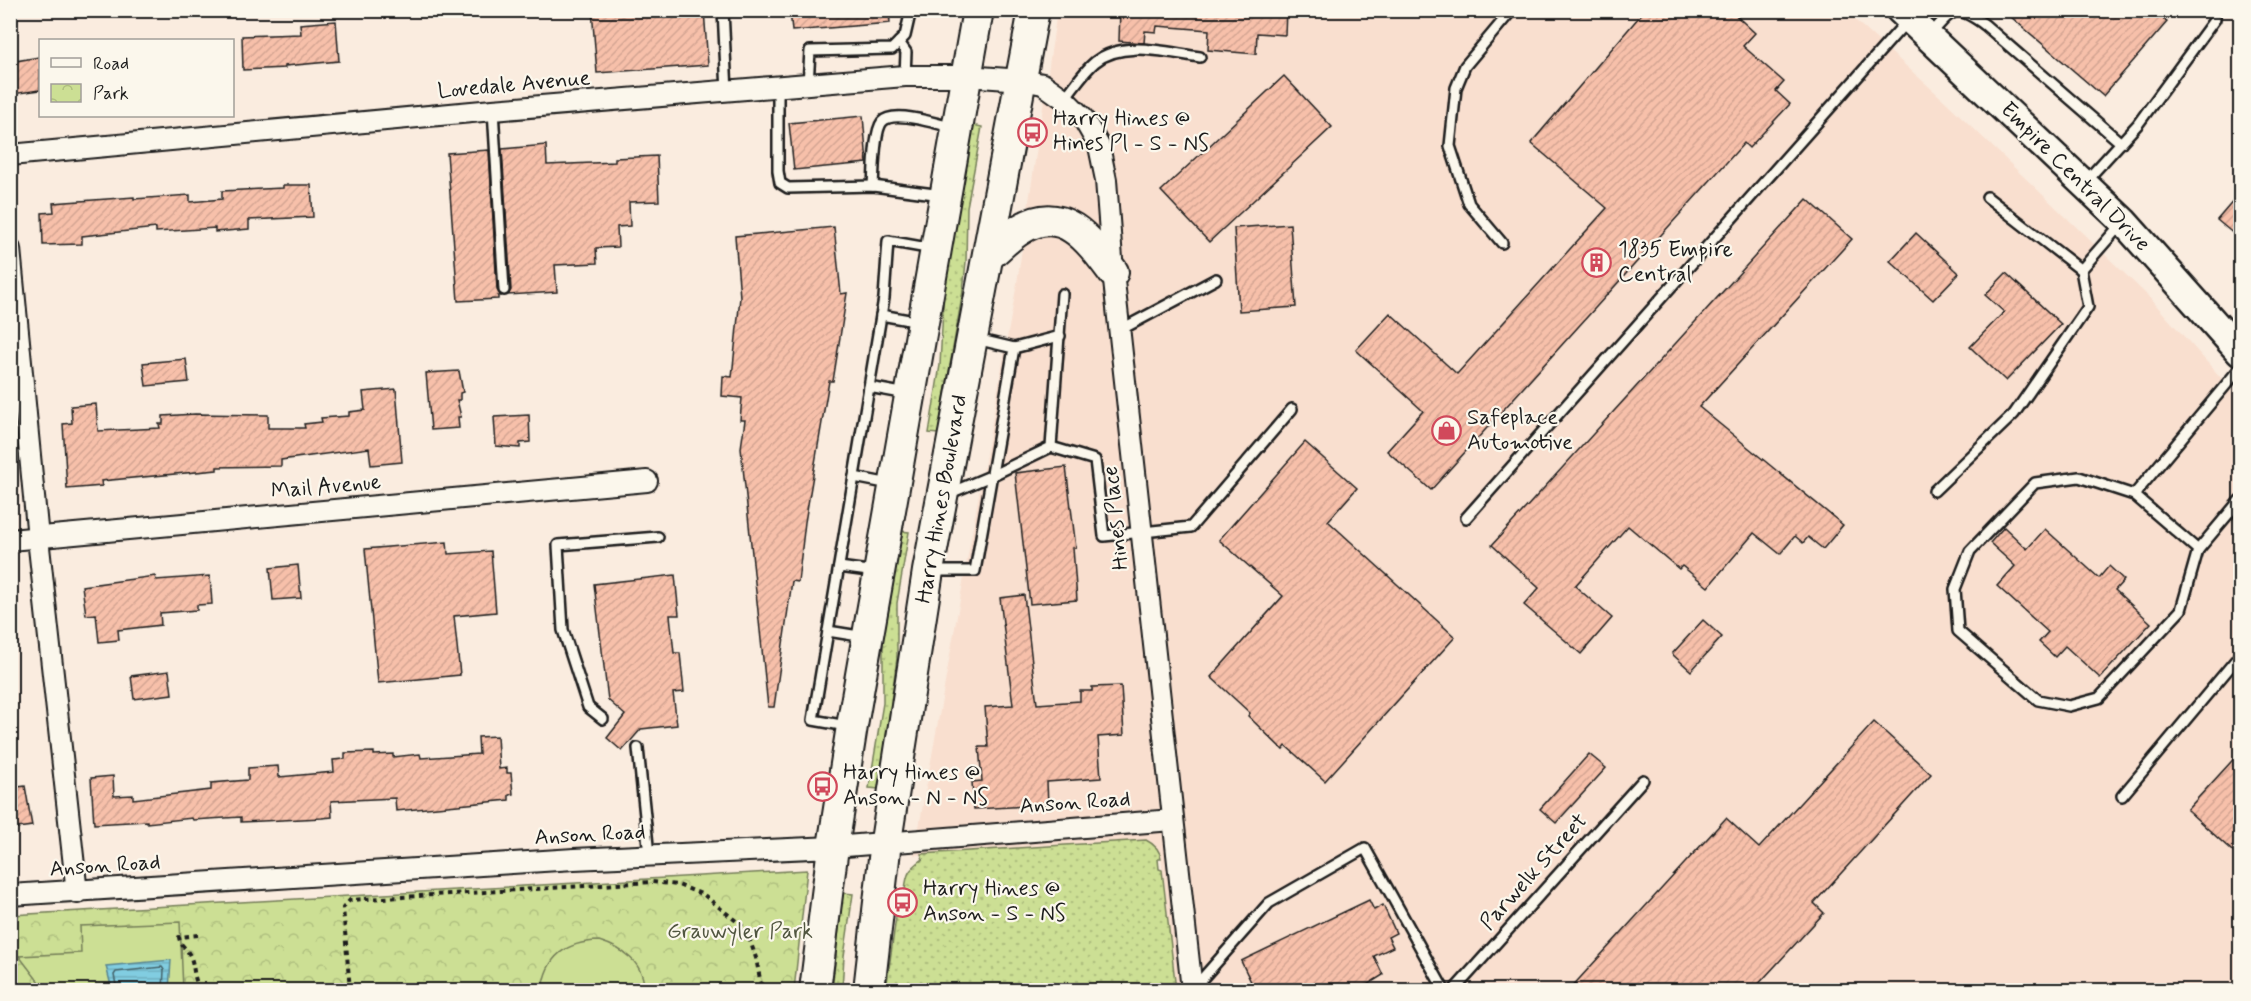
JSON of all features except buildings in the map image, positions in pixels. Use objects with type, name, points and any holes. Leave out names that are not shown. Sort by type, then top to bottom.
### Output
[{"type":"main road","points":[[815,990],[833,847],[852,726],[978,10]]},
{"type":"main road","name":"Harry Hines Boulevard","points":[[869,990],[886,841],[928,571],[1034,10]]},
{"type":"main road","points":[[988,256],[1019,230],[1035,222],[1048,220],[1073,226],[1090,241],[1113,272]]},
{"type":"main road","points":[[893,485],[942,496]]},
{"type":"street","name":"Empire Central Drive","points":[[1912,22],[2085,182],[2241,352]]},
{"type":"street","name":"Lovedale Avenue","points":[[10,155],[493,110],[905,76],[966,76],[1022,80]]},
{"type":"street","name":"Hines Place","points":[[1022,80],[1043,84],[1064,99],[1083,118],[1099,146],[1106,180],[1113,272],[1192,990]]},
{"type":"street","points":[[10,249],[38,538],[77,893]]},
{"type":"street","name":"Mail Avenue","points":[[10,540],[647,481]]},
{"type":"street","name":"Anson Road","points":[[10,895],[77,893],[309,875],[649,855],[833,847],[1173,820]]},
{"type":"lane","points":[[723,10],[727,92]]},
{"type":"lane","points":[[808,84],[810,51],[892,49],[905,36],[911,10]]},
{"type":"lane","points":[[1502,243],[1469,204],[1450,146],[1456,88],[1466,66],[1512,10]]},
{"type":"lane","points":[[2085,182],[2138,124],[2209,28],[2215,19],[2215,10]]},
{"type":"lane","points":[[1466,518],[1912,22],[1956,11],[1968,12],[2121,143]]},
{"type":"lane","points":[[899,42],[906,52],[905,76]]},
{"type":"lane","points":[[1064,99],[1094,63],[1111,51],[1135,49],[1200,57]]},
{"type":"lane","points":[[778,87],[780,183],[788,188],[873,186],[945,195]]},
{"type":"lane","points":[[493,110],[504,290]]},
{"type":"lane","points":[[873,186],[877,137],[880,123],[885,119],[897,116],[957,128]]},
{"type":"lane","points":[[1934,491],[2014,414],[2088,307],[2081,270],[1988,197]]},
{"type":"lane","points":[[2081,270],[2123,221]]},
{"type":"lane","points":[[852,726],[813,720],[881,315],[888,240],[935,250]]},
{"type":"lane","points":[[1120,330],[1216,279]]},
{"type":"lane","points":[[1051,447],[1062,294]]},
{"type":"lane","points":[[881,315],[922,322]]},
{"type":"lane","points":[[972,338],[1014,348],[1060,336]]},
{"type":"lane","points":[[928,571],[975,571],[1014,348]]},
{"type":"lane","points":[[2134,495],[2241,368]]},
{"type":"lane","points":[[869,387],[909,394]]},
{"type":"lane","points":[[942,496],[1051,447],[1095,460],[1104,536],[1191,527],[1292,410]]},
{"type":"lane","points":[[854,477],[893,485]]},
{"type":"lane","points":[[2198,550],[2134,495],[2079,477],[2035,483],[1970,551],[1955,589],[1958,632],[2038,700],[2069,706],[2099,698],[2181,610],[2198,550],[2241,500]]},
{"type":"lane","points":[[603,719],[588,707],[563,630],[558,545],[658,537]]},
{"type":"lane","points":[[839,567],[878,572]]},
{"type":"lane","points":[[828,631],[867,637]]},
{"type":"lane","points":[[2122,796],[2241,655]]},
{"type":"lane","points":[[638,748],[649,855]]},
{"type":"lane","name":"Parwelk Street","points":[[1454,990],[1643,780]]},
{"type":"lane","points":[[1192,990],[1269,903],[1365,848],[1444,990]]},
{"type":"path","points":[[350,990],[343,908],[350,900],[652,882],[678,885],[704,895],[746,929],[756,958],[762,990]]},
{"type":"path","points":[[198,935],[179,937],[179,943],[190,956],[197,985],[201,990]]},
{"type":"shaded area","points":[[1057,11],[1845,11],[1946,102],[2147,295],[2240,399],[2240,990],[1176,990],[1161,856],[914,855],[1017,283]]},
{"type":"green space","points":[[973,125],[982,127],[967,207],[963,291],[938,434],[929,433],[940,365],[944,290]]},
{"type":"green space","points":[[900,531],[909,532],[897,603],[897,658],[879,789],[869,788],[883,703],[883,635]]},
{"type":"green space","points":[[1146,840],[1156,848],[1161,859],[1158,859],[1159,869],[1162,870],[1176,990],[886,990],[897,910],[901,911],[900,915],[904,916],[905,912],[908,912],[911,899],[904,897],[907,879],[913,867],[923,859],[921,854]]},
{"type":"green space","name":"Grauwyler Park","points":[[807,870],[794,990],[11,990],[11,915]]},
{"type":"green space","points":[[843,893],[853,894],[844,956],[842,990],[832,990]]},
{"type":"green space","points":[[180,922],[183,990],[45,990],[19,956],[81,953],[80,926]]},
{"type":"green space","points":[[599,941],[624,952],[636,964],[641,972],[644,990],[542,990],[548,968],[560,953],[577,944]]},
{"type":"water","points":[[171,960],[169,990],[112,990],[106,966]]},
{"type":"place","name":"Harry Hines @ Hines Pl - S - NS","points":[[1032,132]]},
{"type":"place","name":"1835 Empire Central","points":[[1597,263]]},
{"type":"place","name":"Safeplace Automotive","points":[[1446,431]]},
{"type":"place","name":"Harry Hines @ Anson - N - NS","points":[[822,786]]},
{"type":"place","name":"Harry Hines @ Anson - S - NS","points":[[902,902]]}]
